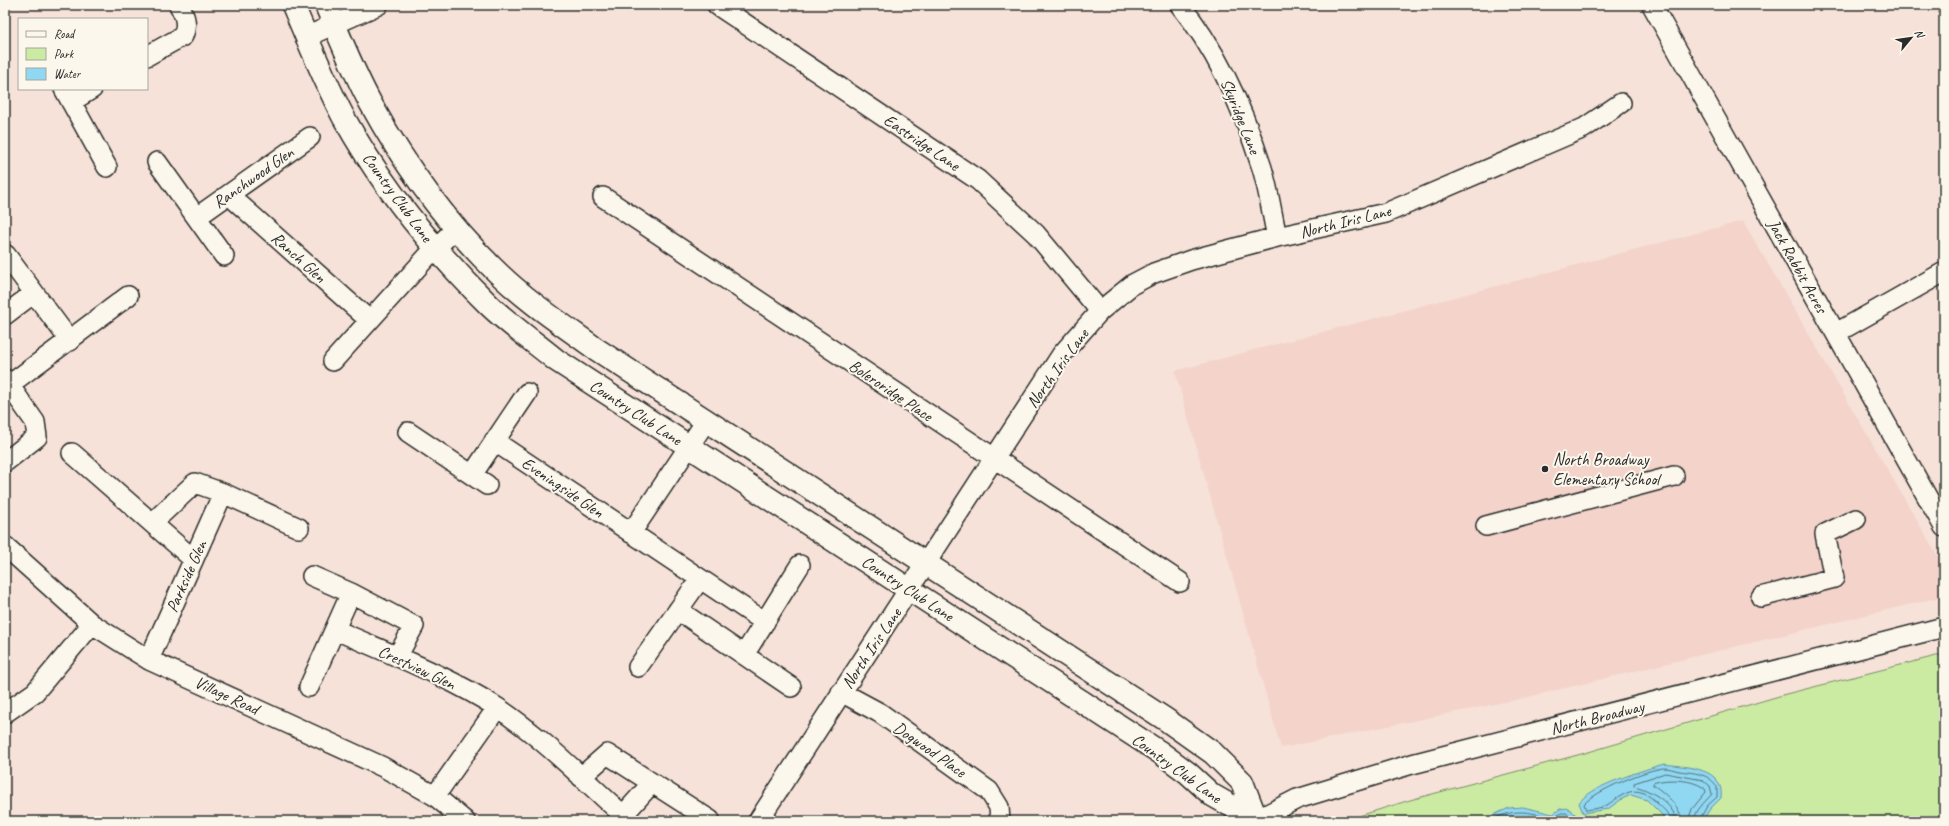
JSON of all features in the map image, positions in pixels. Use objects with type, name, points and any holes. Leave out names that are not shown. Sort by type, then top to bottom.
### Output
[{"type":"main road","name":"Country Club Lane","points":[[293,5],[344,117],[378,173],[404,211],[435,248],[492,307],[556,360],[1161,753],[1188,773],[1212,795],[1256,821]]},
{"type":"main road","name":"Country Club Lane","points":[[330,15],[371,104],[413,173],[456,229],[498,274],[540,310],[596,349],[1165,719],[1213,753],[1242,782],[1256,821]]},
{"type":"street","points":[[148,55],[183,36],[186,28],[186,19],[179,5]]},
{"type":"street","points":[[306,36],[330,15],[378,5]]},
{"type":"street","name":"Eastridge Lane","points":[[717,5],[978,180],[1036,234],[1100,311]]},
{"type":"street","name":"Jack Rabbit Acres","points":[[1652,5],[1944,527]]},
{"type":"street","name":"Skyridge Lane","points":[[1190,9],[1232,86],[1262,170],[1277,237]]},
{"type":"street","points":[[89,90],[68,96],[107,167]]},
{"type":"street","name":"North Iris Lane","points":[[758,821],[1062,354],[1100,311],[1133,284],[1154,273],[1192,260],[1277,237],[1386,213],[1584,128],[1621,103]]},
{"type":"street","name":"Ranchwood Glen","points":[[197,217],[310,137]]},
{"type":"street","name":"Ranchwood Glen","points":[[158,162],[224,256]]},
{"type":"street","name":"Ranch Glen","points":[[229,195],[370,320]]},
{"type":"street","name":"Boleroridge Place","points":[[603,197],[994,460],[1180,582]]},
{"type":"street","points":[[333,361],[435,248],[456,229]]},
{"type":"street","points":[[6,255],[70,341]]},
{"type":"street","points":[[1836,333],[1944,272]]},
{"type":"street","points":[[5,315],[34,293]]},
{"type":"street","points":[[5,462],[36,437],[35,422],[7,382],[70,341],[128,296]]},
{"type":"street","points":[[408,432],[479,480],[494,441],[527,393]]},
{"type":"street","points":[[632,533],[706,421]]},
{"type":"street","name":"Eveningside Glen","points":[[494,441],[765,622]]},
{"type":"street","points":[[72,453],[193,559]]},
{"type":"street","points":[[1486,526],[1674,476]]},
{"type":"street","points":[[152,523],[195,483],[224,493],[299,528]]},
{"type":"street","name":"Parkside Glen","points":[[149,660],[193,559],[224,493]]},
{"type":"street","points":[[1761,597],[1834,578],[1825,534],[1856,519]]},
{"type":"street","name":"Village Road","points":[[5,546],[92,624],[149,660],[383,767],[435,796],[465,821]]},
{"type":"street","points":[[744,655],[800,565]]},
{"type":"street","points":[[312,576],[350,593],[414,626],[397,657]]},
{"type":"street","points":[[638,667],[700,579]]},
{"type":"street","points":[[309,688],[336,630],[350,593]]},
{"type":"street","points":[[678,610],[792,688]]},
{"type":"street","points":[[5,713],[35,692],[92,624]]},
{"type":"street","name":"North Broadway","points":[[1256,821],[1297,799],[1412,764],[1944,627]]},
{"type":"street","name":"Crestview Glen","points":[[336,630],[448,680],[498,708],[528,731],[580,777],[620,818]]},
{"type":"street","name":"Dogwood Place","points":[[841,692],[880,713],[989,790],[1004,816]]},
{"type":"street","points":[[435,796],[498,708]]},
{"type":"street","points":[[580,777],[607,754],[710,820]]},
{"type":"street","points":[[620,818],[652,783]]},
{"type":"shaded area","name":"North Broadway Elementary School","points":[[1743,221],[1944,567],[1944,596],[1524,698],[1281,748],[1175,371]]},
{"type":"green space","points":[[1944,654],[1944,821],[1343,821],[1410,800],[1585,753],[1786,694]]},
{"type":"water","points":[[1664,764],[1702,770],[1711,774],[1717,780],[1721,788],[1721,798],[1710,809],[1703,820],[1668,821],[1647,800],[1631,795],[1622,799],[1608,809],[1583,813],[1579,803],[1584,797],[1618,779]]},
{"type":"water","points":[[1523,807],[1553,814],[1560,809],[1568,808],[1575,814],[1576,821],[1480,821],[1509,808]]},
{"type":"place","name":"North Broadway Elementary School","points":[[1545,469]]}]
